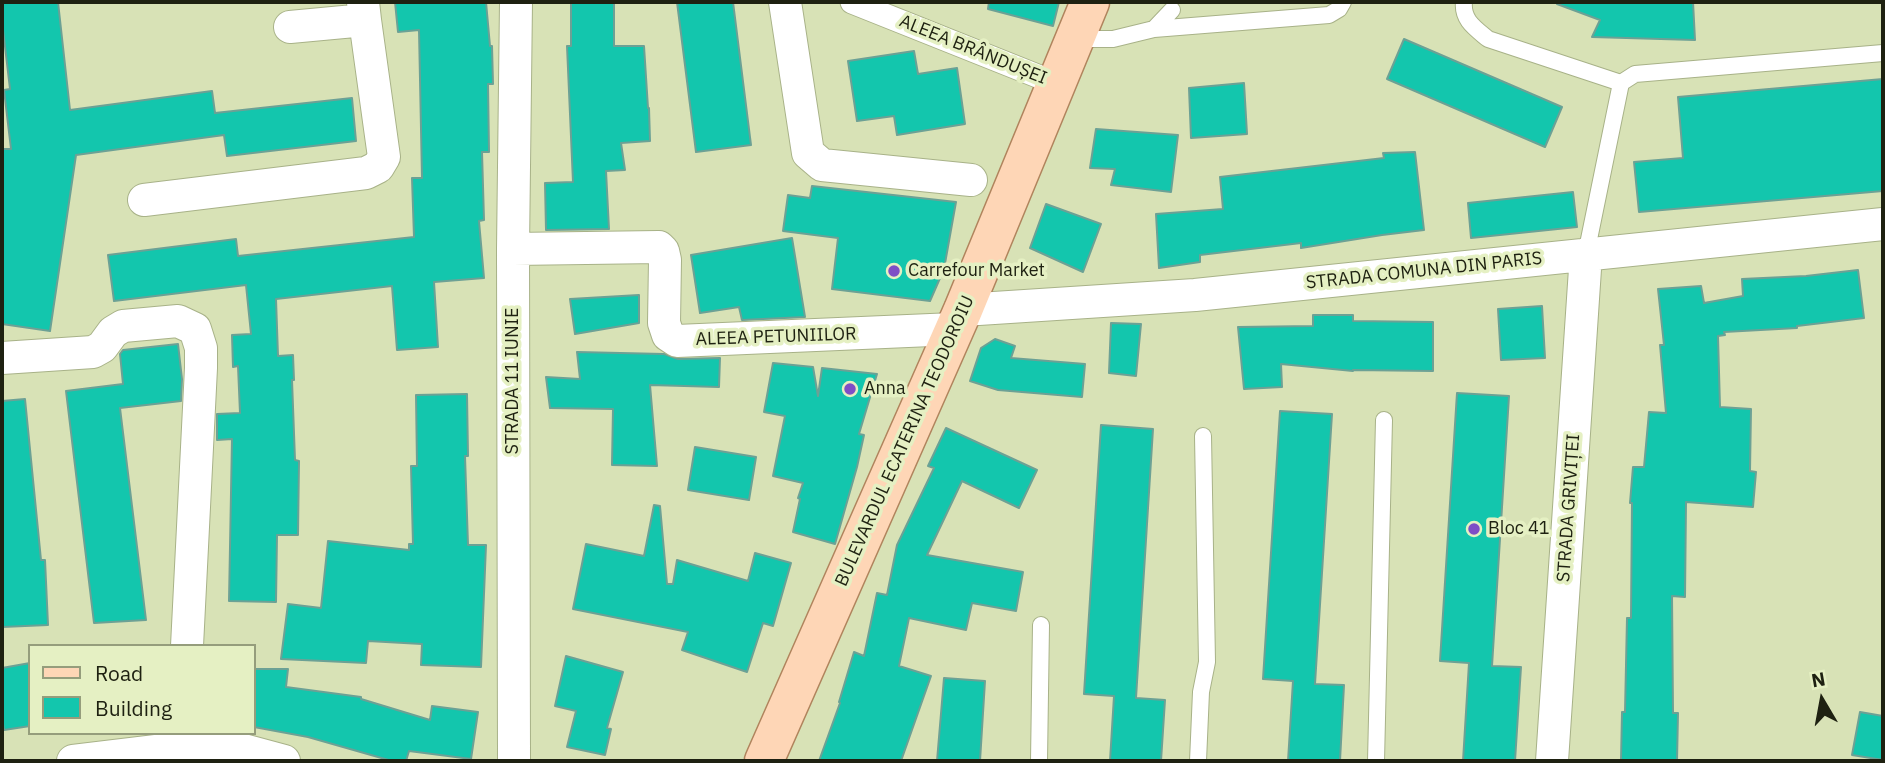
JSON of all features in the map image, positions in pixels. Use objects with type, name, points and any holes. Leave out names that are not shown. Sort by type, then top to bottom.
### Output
[{"type":"main road","name":"BULEVARDUL ECATERINA TEODOROIU","points":[[764,761],[959,320],[1090,2]]},
{"type":"street","name":"STRADA 11 IUNIE","points":[[514,761],[513,249],[516,2]]},
{"type":"street","points":[[785,2],[808,153],[822,165],[971,180]]},
{"type":"street","name":"ALEEA BRÂNDUȘEI","points":[[852,2],[1055,83]]},
{"type":"street","points":[[144,200],[366,173],[378,167],[384,157],[364,11],[290,27]]},
{"type":"street","name":"STRADA COMUNA DIN PARIS","points":[[959,320],[1883,224]]},
{"type":"street","name":"ALEEA PETUNIILOR","points":[[513,249],[659,247],[665,260],[664,323],[668,335],[677,341],[959,320]]},
{"type":"street","name":"STRADA GRIVIȚEI","points":[[1552,761],[1586,254]]},
{"type":"street","points":[[2,358],[93,352],[123,326],[178,321],[195,329],[201,348],[201,368],[187,644]]},
{"type":"street","points":[[73,761],[183,740],[206,746],[232,747],[284,761]]},
{"type":"lane","points":[[1074,40],[1113,38],[1154,29],[1329,15],[1339,9],[1343,2]]},
{"type":"lane","points":[[1464,2],[1463,10],[1470,24],[1488,39],[1621,83]]},
{"type":"lane","points":[[1154,29],[1172,10]]},
{"type":"lane","points":[[1586,254],[1621,83],[1635,74],[1883,53]]},
{"type":"lane","points":[[1376,761],[1384,420]]},
{"type":"lane","points":[[1198,761],[1201,692],[1208,662],[1203,436]]},
{"type":"lane","points":[[1039,761],[1041,625]]},
{"type":"building","points":[[2,2],[58,2],[70,110],[212,91],[215,113],[352,98],[356,141],[227,156],[224,135],[76,155],[50,331],[2,324],[2,149],[11,149],[4,90],[10,89]]},
{"type":"building","points":[[395,2],[486,2],[492,46],[493,84],[488,84],[489,152],[482,152],[484,220],[479,221],[484,278],[434,282],[438,347],[397,350],[392,286],[276,299],[278,356],[293,355],[295,460],[299,461],[298,535],[277,535],[276,602],[229,601],[232,439],[217,440],[217,414],[240,413],[238,366],[233,367],[232,335],[251,334],[246,285],[114,301],[108,255],[236,239],[238,256],[414,237],[412,178],[422,178],[419,30],[398,32]]},
{"type":"building","points":[[571,2],[614,2],[614,46],[644,46],[650,141],[621,143],[625,170],[606,171],[609,229],[546,230],[545,183],[573,182],[567,46],[571,46]]},
{"type":"building","points":[[677,2],[733,2],[751,145],[696,152]]},
{"type":"building","points":[[989,2],[1059,2],[1053,26],[988,9]]},
{"type":"building","points":[[1693,2],[1695,40],[1592,37],[1600,20],[1557,4]]},
{"type":"building","points":[[1404,39],[1562,107],[1545,147],[1387,79]]},
{"type":"building","points":[[914,51],[918,74],[957,68],[965,124],[897,135],[894,116],[857,121],[848,61]]},
{"type":"building","points":[[1883,79],[1883,191],[1639,212],[1634,162],[1683,158],[1678,97]]},
{"type":"building","points":[[1244,83],[1247,134],[1191,138],[1189,88]]},
{"type":"building","points":[[1096,129],[1178,135],[1171,192],[1111,185],[1115,169],[1090,168]]},
{"type":"building","points":[[1415,152],[1424,230],[1301,248],[1301,243],[1200,255],[1200,262],[1159,268],[1156,214],[1223,209],[1220,177],[1384,158],[1383,153]]},
{"type":"building","points":[[812,186],[956,202],[944,269],[930,301],[832,289],[838,238],[783,231],[788,195],[810,198]]},
{"type":"building","points":[[1573,192],[1577,227],[1471,238],[1468,203]]},
{"type":"building","points":[[1046,204],[1101,224],[1083,272],[1030,248]]},
{"type":"building","points":[[792,238],[805,317],[742,320],[739,307],[700,313],[691,255]]},
{"type":"building","points":[[1858,270],[1864,318],[1797,328],[1724,332],[1725,335],[1718,336],[1720,407],[1751,409],[1750,471],[1756,472],[1753,507],[1686,502],[1685,597],[1672,596],[1673,713],[1678,713],[1677,761],[1621,761],[1627,618],[1631,618],[1630,503],[1633,467],[1644,467],[1649,412],[1666,413],[1660,345],[1664,345],[1658,289],[1701,286],[1704,303],[1743,296],[1742,279]]},
{"type":"building","points":[[639,295],[639,323],[575,334],[570,299]]},
{"type":"building","points":[[1542,306],[1545,358],[1501,360],[1498,309]]},
{"type":"building","points":[[1313,315],[1353,315],[1353,321],[1433,322],[1433,371],[1353,371],[1281,364],[1282,387],[1244,389],[1238,327],[1313,326]]},
{"type":"building","points":[[1111,323],[1141,324],[1136,376],[1109,373]]},
{"type":"building","points":[[995,339],[1015,346],[1011,358],[1085,364],[1082,397],[998,390],[970,381],[981,348]]},
{"type":"building","points":[[178,344],[182,379],[181,401],[120,408],[146,620],[94,623],[66,391],[123,384],[120,354],[123,350]]},
{"type":"building","points":[[577,352],[664,354],[678,359],[720,358],[719,387],[650,385],[657,466],[612,465],[613,409],[550,408],[546,377],[580,379]]},
{"type":"building","points":[[773,363],[813,367],[818,396],[822,368],[877,374],[859,434],[864,435],[835,544],[793,532],[803,483],[773,476],[785,416],[764,412]]},
{"type":"building","name":"Bloc 41","points":[[1457,393],[1509,396],[1492,666],[1521,667],[1515,761],[1463,761],[1469,663],[1440,661]]},
{"type":"building","points":[[467,394],[468,456],[465,456],[468,545],[486,545],[481,667],[421,665],[422,644],[368,641],[366,663],[281,659],[288,604],[321,608],[328,541],[409,550],[409,544],[413,544],[411,466],[417,466],[416,395]]},
{"type":"building","points":[[25,399],[41,560],[45,560],[48,625],[2,627],[2,401]]},
{"type":"building","points":[[1280,411],[1332,414],[1315,684],[1344,685],[1340,761],[1288,761],[1293,681],[1263,679]]},
{"type":"building","points":[[1101,425],[1153,429],[1136,698],[1165,700],[1161,761],[1110,761],[1114,696],[1084,694]]},
{"type":"building","points":[[946,428],[1037,470],[1019,508],[962,481],[927,555],[1023,572],[1016,611],[972,603],[966,630],[909,618],[899,666],[931,676],[901,761],[819,761],[840,703],[854,652],[864,656],[877,593],[887,595],[897,545],[934,468],[928,466]]},
{"type":"building","points":[[695,447],[756,457],[749,500],[688,490]]},
{"type":"building","points":[[654,505],[660,506],[667,584],[673,584],[677,560],[748,581],[755,553],[791,563],[773,626],[763,623],[747,672],[682,650],[688,632],[573,609],[586,544],[644,556]]},
{"type":"building","points":[[566,656],[623,672],[607,728],[611,729],[605,755],[567,747],[576,711],[555,706]]},
{"type":"building","points":[[28,663],[28,726],[4,730],[2,668]]},
{"type":"building","points":[[256,669],[288,669],[286,687],[361,697],[430,720],[432,706],[478,712],[471,759],[409,751],[406,761],[392,761],[308,737],[256,727]]},
{"type":"building","points":[[944,678],[985,681],[980,761],[937,761]]},
{"type":"building","points":[[1860,712],[1883,716],[1883,760],[1852,755]]},
{"type":"place","name":"Carrefour Market","points":[[894,271]]},
{"type":"place","name":"Anna","points":[[850,389]]},
{"type":"place","name":"Bloc 41","points":[[1474,529]]}]
